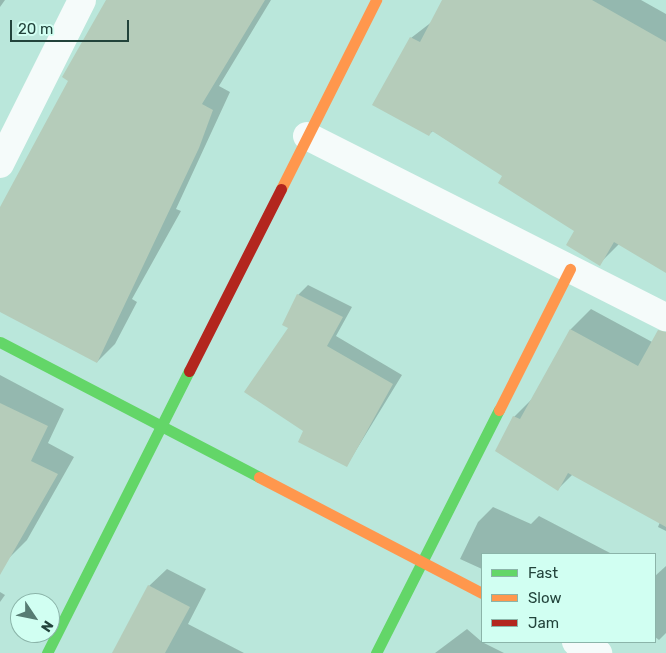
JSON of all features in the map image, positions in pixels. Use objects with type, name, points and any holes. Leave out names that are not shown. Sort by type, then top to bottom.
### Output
[{"type":"street","points":[[0,164],[82,0]]},
{"type":"street","points":[[47,653],[376,0]]},
{"type":"street","points":[[307,136],[666,317]]},
{"type":"street","points":[[376,653],[570,269]]},
{"type":"street","points":[[0,342],[481,592]]},
{"type":"street","points":[[578,643],[598,653]]},
{"type":"building","points":[[106,0],[265,0],[202,104],[213,110],[199,148],[97,363],[0,312],[0,207],[68,81],[62,77]]},
{"type":"building","points":[[442,0],[592,0],[666,42],[666,273],[614,242],[600,266],[566,245],[574,231],[498,183],[502,176],[432,131],[429,136],[372,105],[410,37],[420,42]]},
{"type":"building","points":[[297,294],[343,317],[327,346],[393,384],[347,467],[298,442],[303,431],[244,392],[288,328],[282,325]]},
{"type":"building","points":[[570,329],[638,366],[658,330],[666,332],[666,527],[568,473],[558,491],[495,451],[513,416],[520,419]]},
{"type":"building","points":[[0,403],[48,426],[31,461],[58,474],[0,575]]},
{"type":"building","points":[[148,585],[190,607],[165,653],[112,653]]},
{"type":"traffic: fast","points":[[0,342],[259,477]]},
{"type":"traffic: fast","points":[[47,653],[189,371]]},
{"type":"traffic: fast","points":[[376,653],[499,410]]},
{"type":"traffic: slow","points":[[281,189],[376,0]]},
{"type":"traffic: slow","points":[[499,410],[570,269]]},
{"type":"traffic: slow","points":[[259,477],[481,592]]},
{"type":"traffic: jam","points":[[189,371],[281,189]]}]
